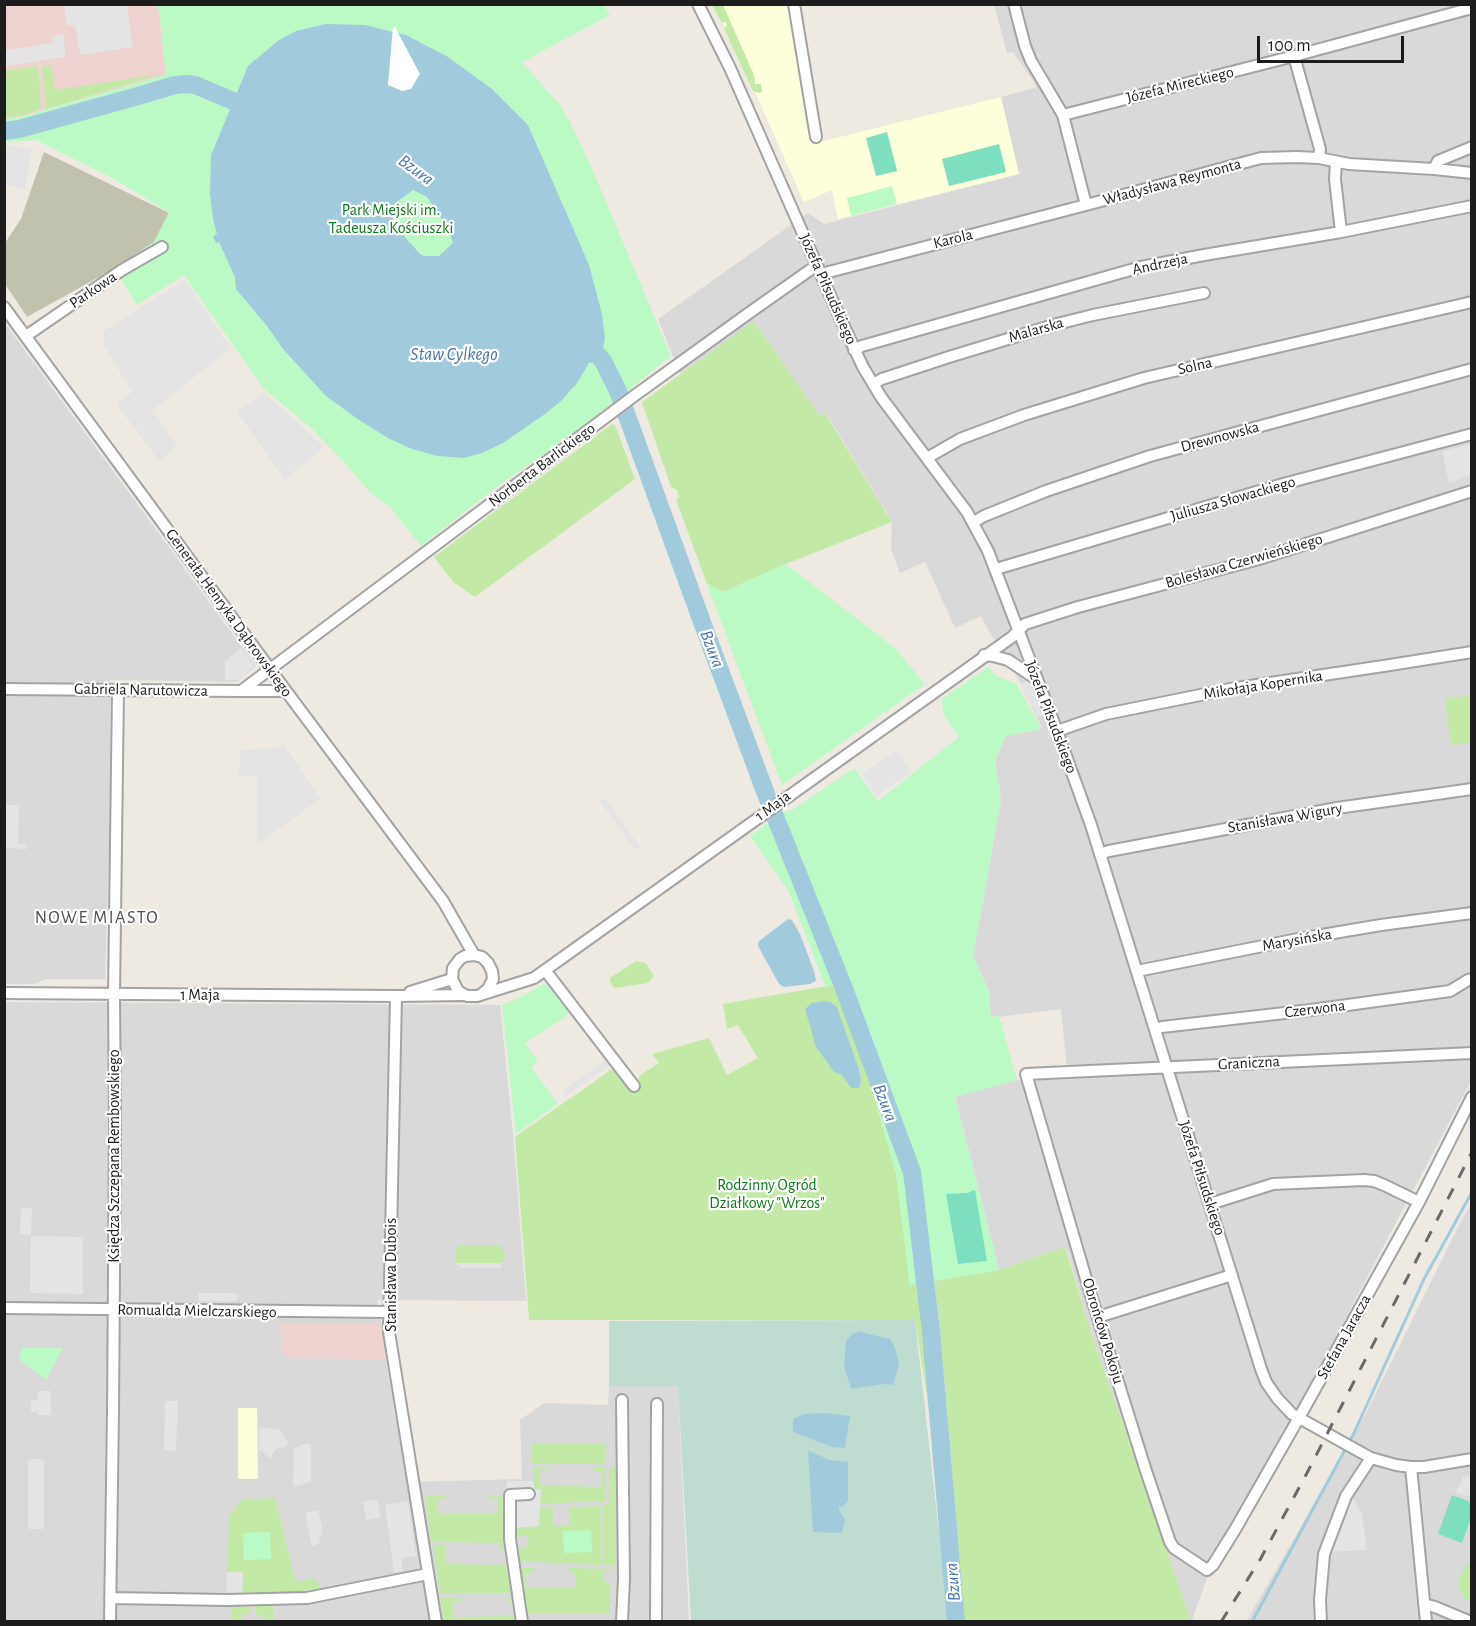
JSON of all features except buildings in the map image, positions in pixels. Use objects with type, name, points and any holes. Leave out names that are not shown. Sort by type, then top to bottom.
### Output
[{"type":"street","name":"Józefa Piłsudskiego","points":[[698,4],[730,68],[854,350],[873,384],[974,522],[996,569],[1100,854],[1266,1382],[1284,1407],[1299,1419],[1371,1458],[1411,1467],[1472,1459]]},
{"type":"street","points":[[794,4],[816,137]]},
{"type":"street","name":"Władysława Reymonta","points":[[1014,4],[1031,61],[1063,115],[1086,205],[1261,158],[1285,156],[1319,158],[1374,166],[1472,173]]},
{"type":"street","name":"Józefa Mireckiego","points":[[1063,115],[1472,8]]},
{"type":"street","points":[[1294,56],[1320,149],[1319,158]]},
{"type":"street","points":[[1434,169],[1438,161],[1472,147]]},
{"type":"street","points":[[1336,162],[1335,179],[1341,232]]},
{"type":"street","name":"Karola","points":[[819,270],[1086,205]]},
{"type":"street","name":"Andrzeja","points":[[854,350],[1141,267],[1341,232],[1472,206]]},
{"type":"street","name":"Parkowa","points":[[26,336],[122,270],[162,247]]},
{"type":"street","name":"Norberta Barlickiego","points":[[270,669],[749,312],[810,270],[819,270]]},
{"type":"street","name":"Malarska","points":[[873,384],[949,357],[1057,324],[1204,293]]},
{"type":"street","name":"Solna","points":[[927,458],[960,439],[1049,406],[1144,378],[1472,302]]},
{"type":"street","name":"Generała Henryka Dąbrowskiego","points":[[4,307],[443,901],[454,918],[469,956]]},
{"type":"street","name":"Drewnowska","points":[[974,522],[1047,491],[1150,456],[1472,369]]},
{"type":"street","name":"Juliusza Słowackiego","points":[[996,569],[1283,484],[1472,434]]},
{"type":"street","name":"Bolesława Czerwieńskiego","points":[[1018,630],[1037,619],[1258,559],[1472,491]]},
{"type":"street","name":"1 Maja","points":[[483,993],[534,978],[1012,637],[1018,630]]},
{"type":"street","name":"Mikołaja Kopernika","points":[[1057,731],[1106,714],[1230,689],[1472,652]]},
{"type":"street","points":[[984,655],[1008,660],[1036,678]]},
{"type":"street","points":[[241,691],[270,669]]},
{"type":"street","name":"Gabriela Narutowicza","points":[[4,689],[286,691]]},
{"type":"street","name":"Księdza Szczepana Rembowskiego","points":[[110,1622],[118,690]]},
{"type":"street","name":"Stanisława Wigury","points":[[1100,854],[1329,809],[1472,789]]},
{"type":"street","name":"Marysińska","points":[[1137,971],[1298,939],[1472,913]]},
{"type":"street","points":[[469,956],[482,957],[492,970],[493,979],[488,989],[474,996],[464,994],[454,986],[452,974],[456,963],[469,956]]},
{"type":"street","points":[[545,970],[634,1086]]},
{"type":"street","name":"1 Maja","points":[[396,996],[452,979]]},
{"type":"street","points":[[493,979],[527,980]]},
{"type":"street","name":"Czerwona","points":[[1155,1029],[1450,991],[1472,979]]},
{"type":"street","name":"1 Maja","points":[[4,993],[396,996],[464,994]]},
{"type":"street","name":"Stanisława Dubois","points":[[396,996],[389,1332],[436,1622]]},
{"type":"street","name":"Graniczna","points":[[1026,1074],[1472,1053]]},
{"type":"street","name":"Obrońców Pokoju","points":[[1026,1074],[1098,1317],[1170,1542],[1174,1548],[1208,1570]]},
{"type":"street","name":"Stefana Jaracza","points":[[1208,1570],[1236,1528],[1299,1419],[1419,1202],[1472,1097]]},
{"type":"street","points":[[1210,1204],[1273,1184],[1364,1180],[1374,1181],[1419,1202]]},
{"type":"street","points":[[1098,1317],[1232,1275]]},
{"type":"street","name":"Romualda Mielczarskiego","points":[[4,1308],[389,1312]]},
{"type":"street","points":[[622,1400],[624,1579],[622,1622]]},
{"type":"street","points":[[656,1622],[657,1404]]},
{"type":"street","points":[[1321,1622],[1320,1600],[1324,1554],[1346,1496],[1371,1458]]},
{"type":"street","points":[[1411,1467],[1425,1622]]},
{"type":"street","points":[[522,1622],[510,1539],[510,1495],[529,1494]]},
{"type":"street","points":[[110,1598],[193,1600],[307,1598],[428,1574]]},
{"type":"street","points":[[1424,1604],[1471,1622]]},
{"type":"shaded area","points":[[4,5],[158,5],[166,75],[20,117],[5,119]]},
{"type":"shaded area","points":[[64,5],[127,5],[133,47],[80,55],[75,25],[67,26]]},
{"type":"shaded area","points":[[713,5],[788,5],[812,144],[1001,97],[1019,174],[838,219],[832,190],[804,202],[733,43]]},
{"type":"shaded area","points":[[994,5],[1471,5],[1471,1081],[1301,1402],[1217,1549],[1192,1621],[1091,1332],[1066,1247],[999,1270],[955,1096],[1017,1080],[1068,1079],[1061,1009],[991,1018],[989,991],[973,956],[1001,800],[995,761],[1006,736],[1042,728],[1021,684],[981,616],[955,628],[925,562],[900,573],[891,549],[892,521],[826,413],[820,417],[755,322],[680,374],[658,319],[808,213],[824,224],[1019,174],[1001,97],[1037,87],[1013,52],[1007,53]]},
{"type":"shaded area","points":[[63,34],[66,57],[5,66],[5,50],[53,43],[52,36]]},
{"type":"shaded area","points":[[5,145],[32,149],[25,189],[5,185]]},
{"type":"shaded area","points":[[44,152],[169,213],[154,242],[115,268],[27,317],[5,284],[5,243],[21,219]]},
{"type":"shaded area","points":[[185,280],[231,348],[153,410],[177,446],[159,461],[116,404],[132,392],[102,343],[106,340],[102,332]]},
{"type":"shaded area","points":[[4,322],[256,666],[237,682],[110,680],[110,816],[105,979],[45,979],[35,984],[5,984]]},
{"type":"shaded area","points":[[263,393],[324,447],[285,480],[237,412]]},
{"type":"shaded area","points":[[1471,444],[1471,475],[1449,483],[1442,451]]},
{"type":"shaded area","points":[[241,648],[255,666],[238,680],[225,680],[225,661]]},
{"type":"shaded area","points":[[1028,680],[1044,714],[1038,717],[1021,684]]},
{"type":"shaded area","points":[[284,744],[320,799],[257,845],[257,776],[238,775],[240,750],[277,748]]},
{"type":"shaded area","points":[[897,750],[912,772],[877,796],[862,774]]},
{"type":"shaded area","points":[[605,798],[640,847],[635,850],[600,801]]},
{"type":"shaded area","points":[[5,805],[19,805],[18,844],[27,845],[27,849],[5,848]]},
{"type":"shaded area","points":[[5,1002],[500,1005],[526,1301],[377,1300],[407,1482],[522,1479],[520,1420],[544,1403],[608,1405],[609,1386],[678,1386],[689,1621],[5,1622]]},
{"type":"shaded area","points":[[607,1059],[611,1065],[567,1096],[563,1090]]},
{"type":"shaded area","points":[[1471,1204],[1471,1621],[1246,1622],[1365,1415]]},
{"type":"shaded area","points":[[21,1207],[32,1208],[31,1235],[20,1234]]},
{"type":"shaded area","points":[[31,1236],[83,1237],[83,1294],[30,1293]]},
{"type":"shaded area","points":[[455,1263],[501,1263],[501,1268],[461,1268]]},
{"type":"shaded area","points":[[198,1293],[237,1293],[237,1301],[198,1301]]},
{"type":"shaded area","points":[[915,1320],[949,1621],[691,1621],[678,1386],[609,1386],[609,1321]]},
{"type":"shaded area","points":[[279,1323],[380,1323],[388,1357],[386,1359],[283,1358]]},
{"type":"shaded area","points":[[38,1391],[51,1391],[51,1415],[38,1415],[37,1412],[31,1412],[31,1400],[38,1399]]},
{"type":"shaded area","points":[[165,1401],[178,1401],[176,1451],[164,1450]]},
{"type":"shaded area","points":[[238,1408],[257,1408],[258,1479],[238,1479]]},
{"type":"shaded area","points":[[259,1427],[279,1429],[288,1442],[287,1446],[275,1450],[269,1458],[259,1449]]},
{"type":"shaded area","points":[[302,1444],[311,1444],[311,1482],[293,1487],[294,1449]]},
{"type":"shaded area","points":[[28,1459],[44,1459],[44,1529],[28,1529]]},
{"type":"shaded area","points":[[1471,1476],[1471,1497],[1456,1493],[1463,1477]]},
{"type":"shaded area","points":[[507,1481],[533,1481],[535,1489],[541,1489],[539,1526],[512,1528],[506,1496]]},
{"type":"shaded area","points":[[1350,1493],[1362,1514],[1367,1550],[1326,1552]]},
{"type":"shaded area","points":[[377,1499],[381,1517],[366,1520],[363,1502]]},
{"type":"shaded area","points":[[408,1501],[416,1556],[401,1558],[403,1571],[394,1572],[385,1505]]},
{"type":"shaded area","points":[[318,1510],[323,1533],[319,1539],[320,1543],[312,1546],[305,1513]]},
{"type":"shaded area","points":[[227,1572],[243,1572],[242,1595],[227,1595]]},
{"type":"green space","name":"Park Miejski im. Tadeusza Kościuszki","points":[[158,5],[604,5],[610,15],[522,62],[561,106],[569,120],[588,159],[671,356],[580,429],[499,485],[421,546],[390,507],[370,492],[309,426],[264,389],[184,275],[137,305],[115,268],[154,242],[169,212],[112,178],[36,140],[5,142],[5,119],[20,117],[166,75]]},
{"type":"green space","points":[[712,5],[723,5],[754,75],[755,84],[761,84],[762,92],[753,91],[724,28],[727,26],[725,22],[722,23]]},
{"type":"green space","points":[[51,65],[55,90],[162,74],[46,109],[42,66]]},
{"type":"green space","points":[[38,66],[41,109],[20,116],[5,117],[5,71]]},
{"type":"green space","points":[[887,132],[897,171],[876,176],[866,138]]},
{"type":"green space","points":[[999,144],[1006,172],[949,186],[942,159]]},
{"type":"green space","points":[[892,186],[897,204],[851,216],[847,198]]},
{"type":"green space","points":[[754,321],[820,416],[825,413],[892,522],[723,592],[707,584],[676,500],[679,496],[677,490],[671,487],[642,402]]},
{"type":"green space","points":[[612,424],[615,425],[635,479],[475,597],[453,582],[434,557]]},
{"type":"green space","points":[[786,564],[895,648],[925,684],[782,785],[707,584],[723,592]]},
{"type":"green space","points":[[988,667],[998,677],[1016,683],[1042,729],[1006,736],[995,761],[1001,800],[973,956],[989,991],[991,1017],[999,1016],[1017,1080],[955,1097],[999,1270],[910,1285],[896,1173],[866,1069],[833,986],[826,987],[788,890],[750,836],[854,768],[878,801],[959,737],[943,714],[942,699]]},
{"type":"green space","points":[[1471,695],[1471,742],[1451,745],[1445,699]]},
{"type":"green space","points":[[636,961],[646,963],[654,976],[648,983],[614,988],[610,978]]},
{"type":"green space","points":[[545,983],[567,1009],[567,1016],[525,1043],[538,1061],[531,1067],[558,1104],[516,1134],[502,1005]]},
{"type":"green space","name":"Rodzinny Ogród Działkowy \"Wrzos\"","points":[[833,985],[866,1069],[896,1173],[910,1285],[999,1270],[1065,1247],[1091,1332],[1191,1621],[962,1621],[915,1320],[529,1320],[515,1137],[615,1067],[637,1084],[640,1075],[659,1063],[652,1054],[709,1038],[727,1075],[758,1058],[738,1025],[727,1029],[723,1004]]},
{"type":"green space","points":[[975,1190],[987,1261],[958,1264],[946,1194],[967,1193]]},
{"type":"green space","points":[[459,1245],[499,1245],[504,1250],[505,1260],[501,1263],[455,1263],[455,1252]]},
{"type":"green space","points":[[22,1348],[63,1348],[46,1380],[19,1359]]},
{"type":"green space","points":[[531,1443],[606,1444],[606,1464],[532,1464]]},
{"type":"green space","points":[[533,1467],[549,1467],[549,1470],[540,1470],[540,1485],[602,1487],[603,1471],[593,1471],[594,1467],[606,1467],[605,1501],[540,1504],[541,1490],[533,1487]]},
{"type":"green space","points":[[609,1467],[616,1467],[615,1565],[604,1565],[604,1505],[609,1504]]},
{"type":"green space","points":[[425,1495],[446,1496],[445,1499],[438,1499],[438,1514],[498,1514],[498,1499],[490,1499],[489,1496],[504,1497],[507,1543],[431,1542]]},
{"type":"green space","points":[[1452,1495],[1471,1502],[1471,1517],[1462,1543],[1438,1534]]},
{"type":"green space","points":[[275,1498],[296,1582],[313,1578],[321,1586],[318,1590],[242,1595],[243,1572],[227,1572],[230,1515],[242,1500]]},
{"type":"green space","points":[[601,1506],[601,1565],[514,1561],[516,1549],[529,1546],[527,1535],[514,1538],[512,1528],[539,1526],[540,1507],[553,1508],[553,1525],[569,1526],[570,1507]]},
{"type":"green space","points":[[591,1530],[592,1552],[564,1553],[563,1531]]},
{"type":"green space","points":[[270,1532],[271,1559],[244,1560],[243,1533]]},
{"type":"green space","points":[[433,1545],[446,1546],[446,1564],[505,1565],[506,1550],[499,1549],[499,1545],[508,1546],[515,1593],[440,1593]]},
{"type":"green space","points":[[1471,1562],[1471,1601],[1464,1599],[1457,1586],[1461,1573]]},
{"type":"green space","points":[[517,1568],[534,1568],[534,1573],[525,1573],[525,1587],[576,1588],[576,1574],[570,1573],[570,1568],[611,1569],[611,1572],[603,1572],[604,1582],[610,1582],[610,1614],[524,1614]]},
{"type":"green space","points":[[461,1597],[461,1601],[453,1601],[454,1617],[513,1616],[513,1601],[507,1601],[507,1597],[516,1597],[519,1621],[444,1621],[440,1598]]},
{"type":"green space","points":[[236,1602],[251,1602],[250,1615],[242,1614],[242,1621],[231,1622],[231,1607]]},
{"type":"green space","points":[[256,1602],[273,1606],[273,1621],[264,1621],[264,1616],[256,1615]]},
{"type":"water","name":"Staw Cylkego","points":[[326,24],[365,25],[406,35],[448,57],[492,89],[528,125],[589,265],[602,314],[605,338],[603,347],[606,355],[603,361],[589,363],[577,383],[545,414],[503,443],[482,453],[464,458],[437,456],[412,449],[388,438],[359,420],[326,396],[283,349],[236,289],[235,277],[219,242],[216,243],[213,236],[217,234],[210,194],[211,155],[248,66],[279,40],[296,31]],"holes":[[[413,190],[427,197],[449,230],[453,243],[439,256],[420,254],[405,237],[390,213],[394,204]]]},
{"type":"water","points":[[788,919],[792,920],[800,934],[814,971],[816,981],[810,984],[784,987],[779,984],[758,946],[759,941]]},
{"type":"water","points":[[824,1001],[837,1007],[859,1070],[861,1082],[859,1088],[851,1088],[842,1075],[834,1072],[816,1047],[805,1009],[812,1003]]},
{"type":"water","points":[[861,1331],[890,1339],[899,1364],[893,1385],[883,1384],[851,1389],[844,1366],[846,1341],[852,1334]]},
{"type":"water","points":[[824,1413],[850,1416],[845,1448],[832,1447],[793,1432],[793,1419],[805,1414]]},
{"type":"water","points":[[808,1450],[829,1460],[848,1462],[848,1500],[844,1506],[839,1507],[845,1519],[841,1533],[813,1532]]},
{"type":"pier","points":[[393,27],[420,74],[411,89],[402,91],[388,85]]},
{"type":"waterway","name":"Bzura","points":[[4,131],[19,129],[175,85],[186,84],[195,85],[255,110]]},
{"type":"waterway","name":"Bzura","points":[[586,342],[603,361],[618,391],[766,794],[843,986],[912,1172],[931,1332],[956,1622]]},
{"type":"waterway","points":[[1252,1622],[1354,1433],[1424,1279],[1472,1192]]},
{"type":"railway","points":[[1221,1622],[1261,1558],[1307,1473],[1472,1152]]},
{"type":"district","name":"NOWE MIASTO","points":[[97,918]]}]
